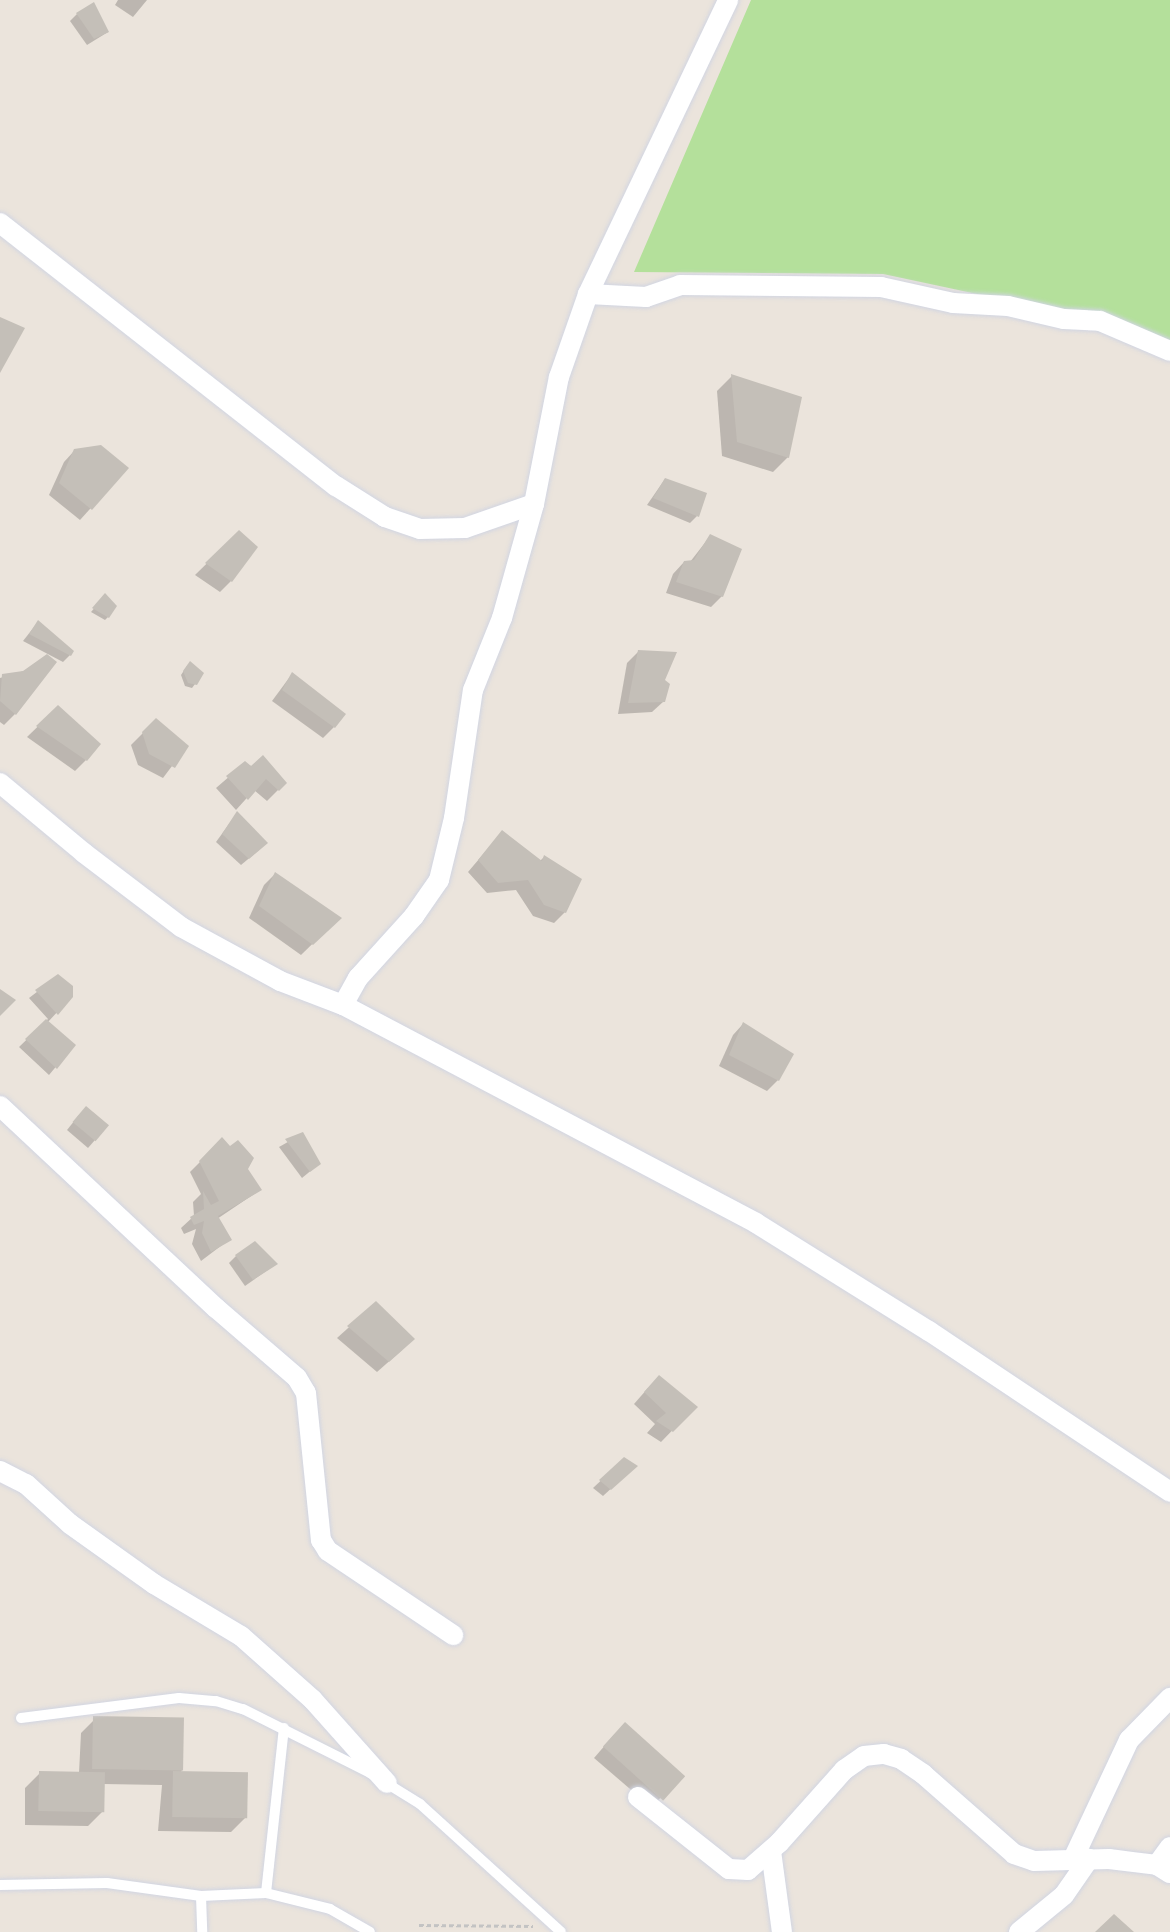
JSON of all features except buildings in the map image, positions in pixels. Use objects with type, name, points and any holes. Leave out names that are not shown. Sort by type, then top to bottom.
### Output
[{"type":"street","points":[[344,1005],[358,978],[414,916],[439,880],[454,818],[473,690],[502,618],[534,504],[559,377],[588,294],[728,0]]},
{"type":"street","points":[[0,224],[336,486],[385,517],[420,529],[465,528],[534,504]]},
{"type":"street","points":[[588,294],[646,297],[680,285],[881,287],[953,303],[1008,306],[1064,319],[1100,321],[1170,351]]},
{"type":"street","points":[[0,783],[181,927],[280,981],[344,1005],[756,1223],[929,1331],[1170,1492]]},
{"type":"street","points":[[0,1106],[216,1308],[297,1378],[306,1393],[321,1540],[328,1551],[453,1635]]},
{"type":"street","points":[[0,1471],[26,1484],[70,1524],[154,1584],[241,1636],[313,1700],[387,1783]]},
{"type":"street","points":[[1019,1932],[1064,1895],[1129,1740],[1170,1698]]},
{"type":"street","points":[[638,1797],[729,1869],[748,1870],[771,1851],[844,1770],[864,1756],[884,1754],[901,1759],[922,1774],[1014,1854],[1034,1861],[1081,1859],[1164,1869],[1170,1847]]},
{"type":"street","points":[[771,1851],[782,1932]]},
{"type":"lane","points":[[21,1718],[179,1698],[225,1704],[284,1728],[387,1783],[420,1804],[557,1929]]},
{"type":"lane","points":[[266,1893],[284,1728]]},
{"type":"lane","points":[[0,1885],[107,1883],[201,1896],[266,1893],[330,1909],[370,1932]]},
{"type":"lane","points":[[201,1896],[202,1932]]},
{"type":"path","points":[[419,1925],[557,1929]]},
{"type":"green space","points":[[751,0],[1170,0],[1170,343],[1066,313],[883,274],[634,272]]}]
